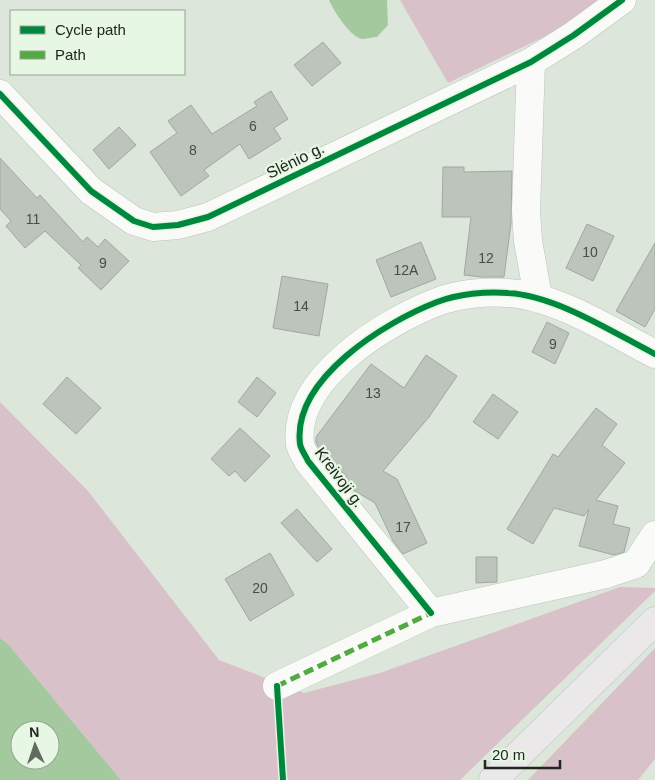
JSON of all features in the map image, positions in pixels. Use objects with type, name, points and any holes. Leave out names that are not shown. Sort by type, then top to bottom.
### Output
[{"type":"main road","points":[[493,780],[655,620]]},
{"type":"street","name":"Slėnio g.","points":[[0,94],[91,191],[134,220],[153,227],[178,225],[208,217],[531,62],[574,35],[622,0]]},
{"type":"street","points":[[531,62],[526,211],[528,241],[538,298]]},
{"type":"street","name":"Kreivoji g.","points":[[430,613],[308,461],[300,446],[300,426],[308,403],[325,376],[346,356],[393,323],[438,302],[472,294],[508,293],[538,298],[572,312],[655,354]]},
{"type":"street","points":[[276,686],[430,613],[606,574],[636,564],[655,535]]},
{"type":"shaded area","points":[[329,0],[387,0],[388,25],[377,37],[362,39],[357,37],[342,22]]},
{"type":"shaded area","points":[[400,0],[598,0],[554,32],[448,83]]},
{"type":"shaded area","points":[[0,402],[88,491],[219,660],[304,693],[380,673],[620,587],[655,588],[655,591],[460,780],[121,780],[8,644],[0,638]]},
{"type":"shaded area","points":[[0,638],[8,644],[121,780],[0,780]]},
{"type":"shaded area","points":[[655,648],[655,759],[638,780],[528,780]]},
{"type":"building","points":[[323,42],[341,63],[312,86],[294,65]]},
{"type":"building","points":[[271,91],[288,119],[274,128],[281,139],[249,159],[240,144],[204,170],[209,176],[181,196],[150,152],[177,133],[168,121],[191,105],[212,134],[257,106],[254,102]]},
{"type":"building","points":[[119,127],[136,145],[109,169],[93,150]]},
{"type":"building","points":[[0,158],[37,198],[40,195],[83,242],[87,237],[98,247],[105,239],[129,261],[101,290],[78,268],[81,265],[45,231],[25,248],[6,226],[11,221],[0,209]]},
{"type":"building","points":[[443,167],[464,167],[464,172],[512,171],[511,223],[504,277],[464,275],[471,217],[442,217]]},
{"type":"building","points":[[587,224],[614,236],[593,281],[566,268]]},
{"type":"building","points":[[421,242],[436,279],[391,297],[376,260]]},
{"type":"building","points":[[655,243],[655,309],[645,327],[616,311]]},
{"type":"building","points":[[282,276],[328,284],[319,336],[273,328]]},
{"type":"building","points":[[547,322],[569,333],[555,364],[532,352]]},
{"type":"building","points":[[426,355],[457,376],[429,417],[383,471],[397,479],[427,543],[403,554],[393,541],[375,503],[350,488],[344,481],[347,476],[331,464],[321,453],[316,437],[371,364],[404,388]]},
{"type":"building","points":[[67,377],[101,408],[76,434],[43,404]]},
{"type":"building","points":[[257,377],[276,393],[257,417],[238,402]]},
{"type":"building","points":[[493,394],[518,412],[498,439],[473,422]]},
{"type":"building","points":[[596,408],[617,424],[602,445],[625,463],[596,500],[618,506],[613,524],[630,528],[624,552],[614,555],[579,546],[589,509],[584,516],[554,508],[533,544],[507,529],[553,454],[558,457]]},
{"type":"building","points":[[240,428],[270,456],[245,482],[235,471],[229,476],[211,459]]},
{"type":"building","points":[[297,509],[332,549],[317,562],[281,523]]},
{"type":"building","points":[[270,553],[294,595],[250,621],[225,579]]},
{"type":"building","points":[[476,557],[497,557],[497,582],[476,583]]},
{"type":"marked path","points":[[277,686],[431,613]]},
{"type":"cycle path","points":[[0,94],[91,191],[134,221],[153,227],[178,225],[208,217],[531,62],[574,35],[622,0]]},
{"type":"cycle path","points":[[431,613],[308,461],[301,448],[301,420],[311,397],[326,376],[346,356],[393,323],[437,302],[463,295],[481,293],[508,293],[546,301],[584,316],[655,354]]},
{"type":"cycle path","points":[[277,686],[283,780]]}]
